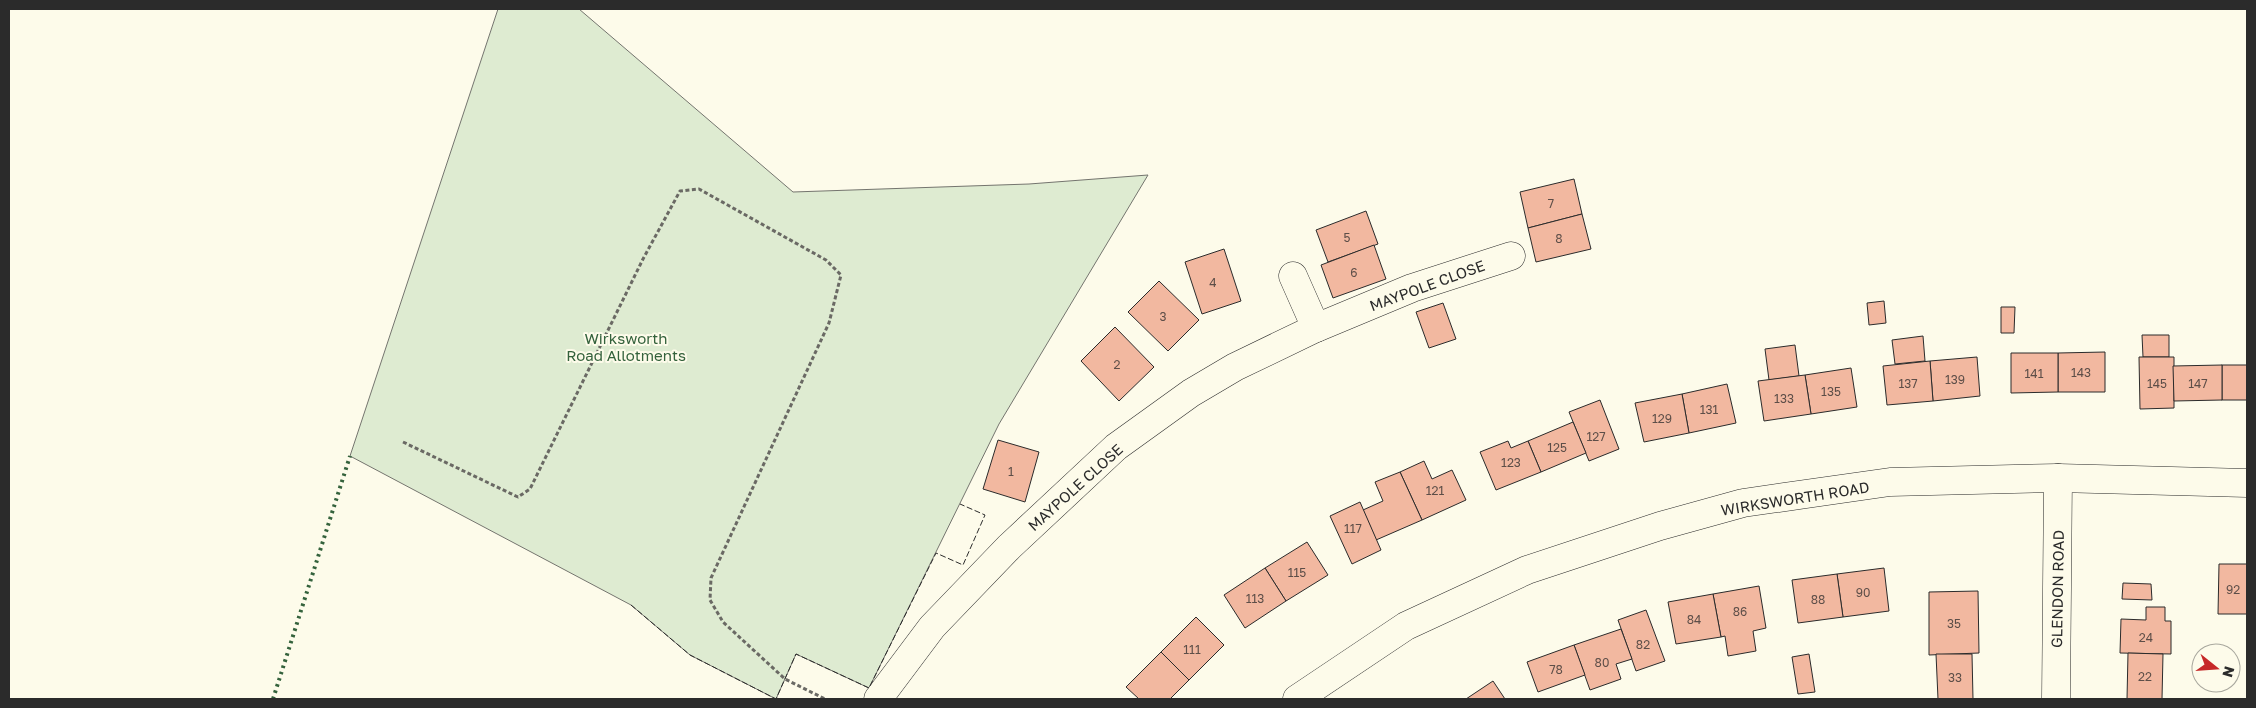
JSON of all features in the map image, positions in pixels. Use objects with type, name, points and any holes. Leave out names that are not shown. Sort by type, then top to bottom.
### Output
[{"type":"street","name":"MAYPOLE CLOSE","points":[[878,699],[896,672],[938,620],[1009,547],[1116,447],[1191,393],[1234,367],[1316,328],[1412,288],[1511,256]]},
{"type":"street","points":[[1293,276],[1316,328]]},
{"type":"street","name":"WIRKSWORTH ROAD","points":[[1297,699],[1406,626],[1527,570],[1660,526],[1743,503],[1890,482],[2058,478],[2247,483]]},
{"type":"street","name":"GLENDON ROAD","points":[[2056,699],[2058,478]]},
{"type":"path","points":[[404,442],[518,497],[530,489],[643,259],[680,191],[699,189],[826,260],[841,275],[829,323],[711,578],[710,600],[723,622],[785,679],[825,699]]},
{"type":"green space","name":"Wirksworth Road Allotments","points":[[498,9],[579,9],[793,192],[1029,184],[1148,175],[999,424],[869,688],[796,654],[776,699],[690,655],[631,605],[350,456]]},
{"type":"building","points":[[1574,179],[1582,214],[1528,228],[1520,192]]},
{"type":"building","points":[[1366,211],[1378,244],[1328,262],[1316,230]]},
{"type":"building","points":[[1582,214],[1591,249],[1536,262],[1528,228]]},
{"type":"building","points":[[1374,245],[1386,279],[1333,298],[1321,265]]},
{"type":"building","points":[[1224,249],[1241,301],[1202,314],[1185,262]]},
{"type":"building","points":[[1159,281],[1199,320],[1168,351],[1128,312]]},
{"type":"building","points":[[1884,301],[1886,323],[1869,325],[1867,303]]},
{"type":"building","points":[[1443,303],[1456,339],[1429,348],[1416,312]]},
{"type":"building","points":[[2001,307],[2015,307],[2014,333],[2001,333]]},
{"type":"building","points":[[1115,327],[1154,367],[1119,401],[1081,361]]},
{"type":"building","points":[[2142,335],[2169,335],[2169,357],[2143,357]]},
{"type":"building","points":[[1923,336],[1925,361],[1895,364],[1892,340]]},
{"type":"building","points":[[1795,345],[1799,376],[1769,380],[1765,349]]},
{"type":"building","points":[[2105,352],[2105,392],[2058,392],[2058,353]]},
{"type":"building","points":[[2011,353],[2058,353],[2058,392],[2011,393]]},
{"type":"building","points":[[1977,357],[1980,396],[1933,401],[1930,361]]},
{"type":"building","points":[[2139,357],[2174,357],[2174,408],[2140,409]]},
{"type":"building","points":[[1930,361],[1933,401],[1887,405],[1883,366]]},
{"type":"building","points":[[2222,365],[2247,365],[2247,400],[2222,400]]},
{"type":"building","points":[[2222,365],[2222,400],[2174,401],[2173,366]]},
{"type":"building","points":[[1851,368],[1857,407],[1811,414],[1805,375]]},
{"type":"building","points":[[1805,375],[1811,414],[1764,421],[1758,381]]},
{"type":"building","points":[[1727,384],[1736,423],[1689,433],[1682,394]]},
{"type":"building","points":[[1682,394],[1689,433],[1644,442],[1635,403]]},
{"type":"building","points":[[1600,400],[1619,449],[1589,461],[1569,412]]},
{"type":"building","points":[[1573,422],[1586,453],[1541,472],[1528,441]]},
{"type":"building","points":[[998,440],[1039,452],[1025,502],[983,489]]},
{"type":"building","points":[[1508,441],[1511,448],[1528,441],[1541,472],[1496,490],[1480,452]]},
{"type":"building","points":[[1424,461],[1432,479],[1452,470],[1466,500],[1422,520],[1400,472]]},
{"type":"building","points":[[1400,472],[1422,520],[1376,540],[1363,510],[1383,501],[1375,482]]},
{"type":"building","points":[[1360,502],[1381,550],[1352,564],[1330,516]]},
{"type":"building","points":[[1307,542],[1328,575],[1286,601],[1265,568]]},
{"type":"building","points":[[2219,564],[2247,564],[2247,614],[2218,614]]},
{"type":"building","points":[[1265,568],[1286,601],[1245,628],[1224,595]]},
{"type":"building","points":[[1884,568],[1889,611],[1843,617],[1837,574]]},
{"type":"building","points":[[1837,574],[1843,617],[1798,623],[1792,580]]},
{"type":"building","points":[[2123,583],[2151,584],[2152,600],[2122,599]]},
{"type":"building","points":[[1759,586],[1766,628],[1753,631],[1756,651],[1728,656],[1725,636],[1721,637],[1713,594]]},
{"type":"building","points":[[1978,591],[1979,653],[1929,655],[1929,592]]},
{"type":"building","points":[[1713,594],[1721,637],[1676,644],[1668,602]]},
{"type":"building","points":[[2146,607],[2165,607],[2165,621],[2171,621],[2171,654],[2120,653],[2121,619],[2146,620]]},
{"type":"building","points":[[1646,610],[1665,661],[1636,671],[1618,620]]},
{"type":"building","points":[[1196,617],[1224,645],[1189,680],[1161,652]]},
{"type":"building","points":[[1621,629],[1632,659],[1616,664],[1621,679],[1590,690],[1574,645]]},
{"type":"building","points":[[1574,645],[1585,675],[1538,692],[1527,662]]},
{"type":"building","points":[[1161,652],[1189,680],[1170,699],[1139,699],[1126,687]]},
{"type":"building","points":[[2128,653],[2163,654],[2162,699],[2127,699]]},
{"type":"building","points":[[1809,654],[1815,692],[1798,694],[1792,657]]},
{"type":"building","points":[[1936,654],[1972,654],[1973,699],[1938,699]]},
{"type":"building","points":[[1493,681],[1505,699],[1466,699]]},
{"type":"hedge","points":[[273,699],[350,456]]},
{"type":"fence","points":[[631,605],[690,655],[776,699],[796,654],[869,688],[936,553],[963,565],[985,515],[960,504]]}]
